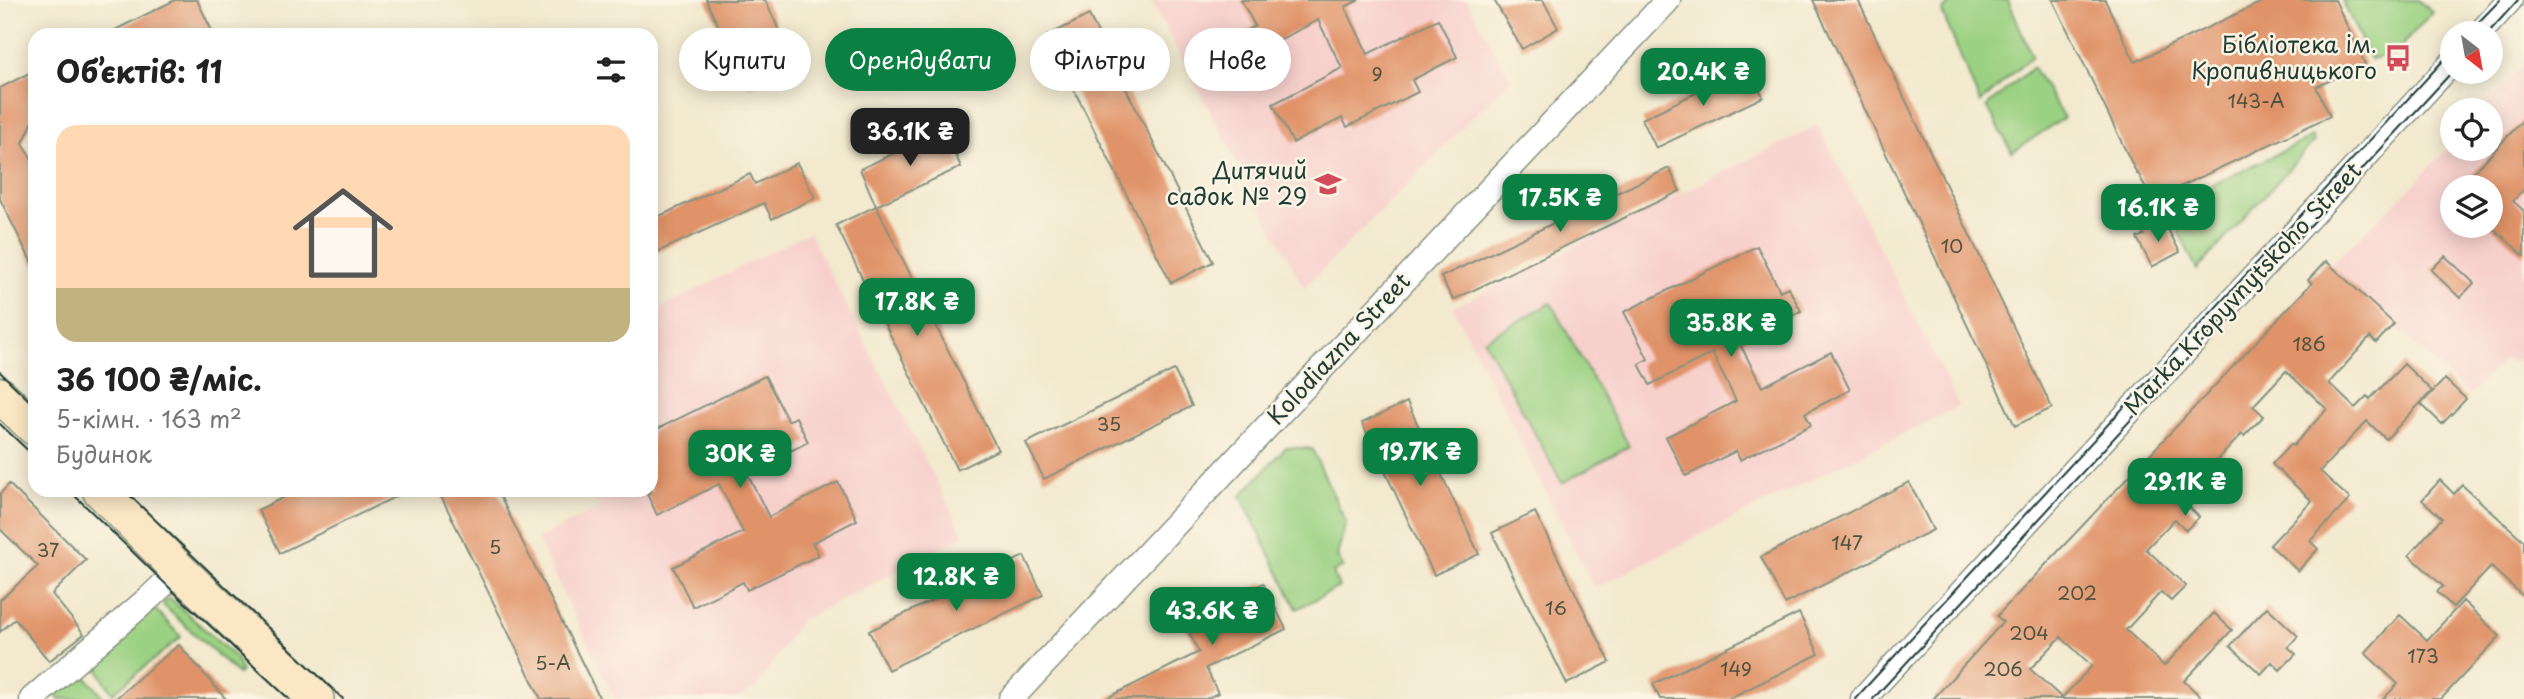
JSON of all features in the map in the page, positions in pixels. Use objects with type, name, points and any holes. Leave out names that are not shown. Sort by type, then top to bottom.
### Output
[{"type":"street","name":"Kolodiazna Street","points":[[1011,699],[1668,0]]},
{"type":"street","points":[[2491,21],[2510,0]]},
{"type":"street","name":"Marka Kropyvnytskoho Street","points":[[1863,699],[2440,76]]},
{"type":"street","points":[[0,395],[28,421]]},
{"type":"street","points":[[107,497],[178,569],[316,699]]},
{"type":"street","points":[[32,699],[149,598],[178,569]]},
{"type":"shaded area","name":"Дитячий садок № 29","points":[[1151,0],[1466,0],[1511,79],[1304,288],[1199,91],[1291,91],[1291,28],[1184,28],[1184,62],[1170,36],[1170,28],[1166,28]]},
{"type":"shaded area","points":[[2524,64],[2524,362],[2504,359],[2469,395],[2330,265],[2404,195],[2440,156],[2440,161],[2503,161],[2503,98],[2493,98]]},
{"type":"shaded area","points":[[1818,125],[1959,406],[1594,588],[1453,307]]},
{"type":"shaded area","points":[[809,232],[964,536],[799,622],[756,688],[734,699],[615,699],[537,539],[599,507],[594,497],[658,497],[658,309]]},
{"type":"green space","points":[[1953,0],[2008,0],[2032,56],[1980,103],[1942,12]]},
{"type":"green space","points":[[2342,0],[2418,0],[2432,12],[2397,51],[2370,59]]},
{"type":"green space","points":[[2033,67],[2064,118],[2012,152],[1987,106]]},
{"type":"green space","points":[[2312,137],[2314,141],[2197,270],[2167,207]]},
{"type":"green space","points":[[1551,303],[1629,446],[1562,483],[1484,340]]},
{"type":"green space","points":[[1286,447],[1312,449],[1346,522],[1337,556],[1343,567],[1333,573],[1339,587],[1297,609],[1241,496]]},
{"type":"green space","points":[[170,598],[236,658],[241,671],[238,674],[164,606],[163,602]]},
{"type":"green space","points":[[154,608],[181,637],[113,693],[99,671],[98,655]]},
{"type":"green space","points":[[80,670],[105,699],[59,699],[53,692]]},
{"type":"building","points":[[175,0],[197,0],[211,28],[119,28]]},
{"type":"building","points":[[706,0],[765,0],[778,28],[720,28]]},
{"type":"building","points":[[1241,0],[1359,0],[1345,7],[1368,54],[1438,19],[1457,57],[1412,80],[1418,92],[1347,127],[1342,118],[1293,143],[1273,104],[1342,68],[1318,20],[1291,34],[1291,28],[1251,28],[1255,26]]},
{"type":"building","points":[[1494,0],[1543,0],[1558,28],[1522,49]]},
{"type":"building","points":[[1813,0],[1858,0],[2052,408],[2015,426]]},
{"type":"building","points":[[2053,0],[2105,0],[2135,62],[2266,0],[2335,0],[2365,64],[2316,87],[2330,116],[2152,200]]},
{"type":"building","points":[[1089,15],[1096,28],[1063,28]]},
{"type":"building","points":[[1749,67],[1763,97],[1656,148],[1642,119]]},
{"type":"building","points":[[28,74],[28,132],[23,143],[28,153],[28,255],[0,199],[0,88]]},
{"type":"building","points":[[1075,91],[1127,91],[1213,262],[1171,283]]},
{"type":"building","points":[[2524,119],[2524,189],[2513,201],[2524,211],[2524,256],[2503,237],[2503,175],[2471,175],[2484,161],[2503,161],[2503,141]]},
{"type":"building","points":[[944,130],[961,167],[876,206],[860,169]]},
{"type":"building","points":[[797,163],[815,198],[772,219],[764,203],[658,252],[658,217],[750,174],[755,184]]},
{"type":"building","points":[[1669,168],[1680,191],[1453,300],[1441,277]]},
{"type":"building","points":[[876,206],[998,450],[957,470],[836,225]]},
{"type":"building","points":[[2163,220],[2180,252],[2152,267],[2137,238],[2144,235],[2142,231]]},
{"type":"building","points":[[1757,246],[1780,291],[1788,287],[1801,311],[1739,342],[1762,387],[1831,352],[1850,390],[1805,413],[1811,425],[1740,460],[1736,451],[1686,476],[1666,437],[1736,401],[1712,353],[1650,385],[1639,364],[1648,359],[1624,312]]},
{"type":"building","points":[[2445,256],[2474,283],[2460,298],[2431,270]]},
{"type":"building","points":[[2326,261],[2394,324],[2376,343],[2370,337],[2329,383],[2355,408],[2367,396],[2370,399],[2404,364],[2432,391],[2386,439],[2367,421],[2320,471],[2350,499],[2310,541],[2318,549],[2298,571],[2270,545],[2312,501],[2272,464],[2291,444],[2293,446],[2327,409],[2286,371],[2253,406],[2264,416],[2244,436],[2242,434],[2182,500],[2199,517],[2186,530],[2175,519],[2146,549],[2186,586],[2171,601],[2161,592],[2126,630],[2164,666],[2214,613],[2232,630],[2184,681],[2203,699],[1933,699],[2003,622],[1997,616],[2312,283],[2308,280]],"holes":[[[2061,637],[2092,666],[2062,698],[2030,669]]]},
{"type":"building","points":[[1174,370],[1192,406],[1044,479],[1026,443]]},
{"type":"building","points":[[765,376],[788,421],[796,417],[808,442],[747,473],[769,517],[838,482],[857,520],[812,543],[819,555],[747,590],[743,582],[693,607],[673,567],[743,532],[719,484],[657,515],[648,497],[658,497],[658,429]]},
{"type":"building","points":[[2445,379],[2466,399],[2442,424],[2421,404]]},
{"type":"building","points":[[1407,402],[1479,554],[1434,575],[1362,423]]},
{"type":"building","points":[[2440,480],[2454,494],[2462,485],[2524,541],[2524,597],[2491,567],[2453,607],[2437,592],[2443,586],[2409,555],[2442,518],[2422,500]]},
{"type":"building","points":[[1909,482],[1933,530],[1785,604],[1761,557]]},
{"type":"building","points":[[9,484],[86,560],[52,594],[84,634],[49,661],[15,619],[0,632],[0,600],[38,566],[0,529],[0,494]]},
{"type":"building","points":[[284,497],[395,497],[280,553],[258,510]]},
{"type":"building","points":[[441,497],[500,497],[600,699],[541,699]]},
{"type":"building","points":[[1535,512],[1610,662],[1567,684],[1492,533]]},
{"type":"building","points":[[1024,556],[1043,595],[888,670],[869,631]]},
{"type":"building","points":[[1263,583],[1286,629],[1206,668],[1218,693],[1206,699],[1105,699],[1199,652],[1184,622]]},
{"type":"building","points":[[2463,601],[2500,636],[2441,699],[2383,699],[2398,684],[2365,653],[2400,615],[2427,640]]},
{"type":"building","points":[[2267,607],[2298,636],[2288,647],[2296,654],[2280,670],[2272,662],[2261,674],[2230,646]]},
{"type":"building","points":[[1799,613],[1819,654],[1728,699],[1660,699],[1653,684]]},
{"type":"building","points":[[179,645],[226,699],[115,699],[148,670]]},
{"type":"tram line","points":[[2480,21],[2500,0]]},
{"type":"tram line","points":[[2499,21],[2518,0]]},
{"type":"tram line","points":[[1855,699],[2440,64]]},
{"type":"tram line","points":[[1873,699],[2441,84]]},
{"type":"tram line","points":[[0,372],[28,399]]},
{"type":"tram line","points":[[0,424],[28,450]]},
{"type":"tram line","points":[[76,497],[289,699]]},
{"type":"tram line","points":[[131,497],[343,699]]},
{"type":"place","name":"Бібліотека ім. Кропивницького","points":[[2398,58]]},
{"type":"place","name":"Дитячий садок № 29","points":[[1328,184]]}]
